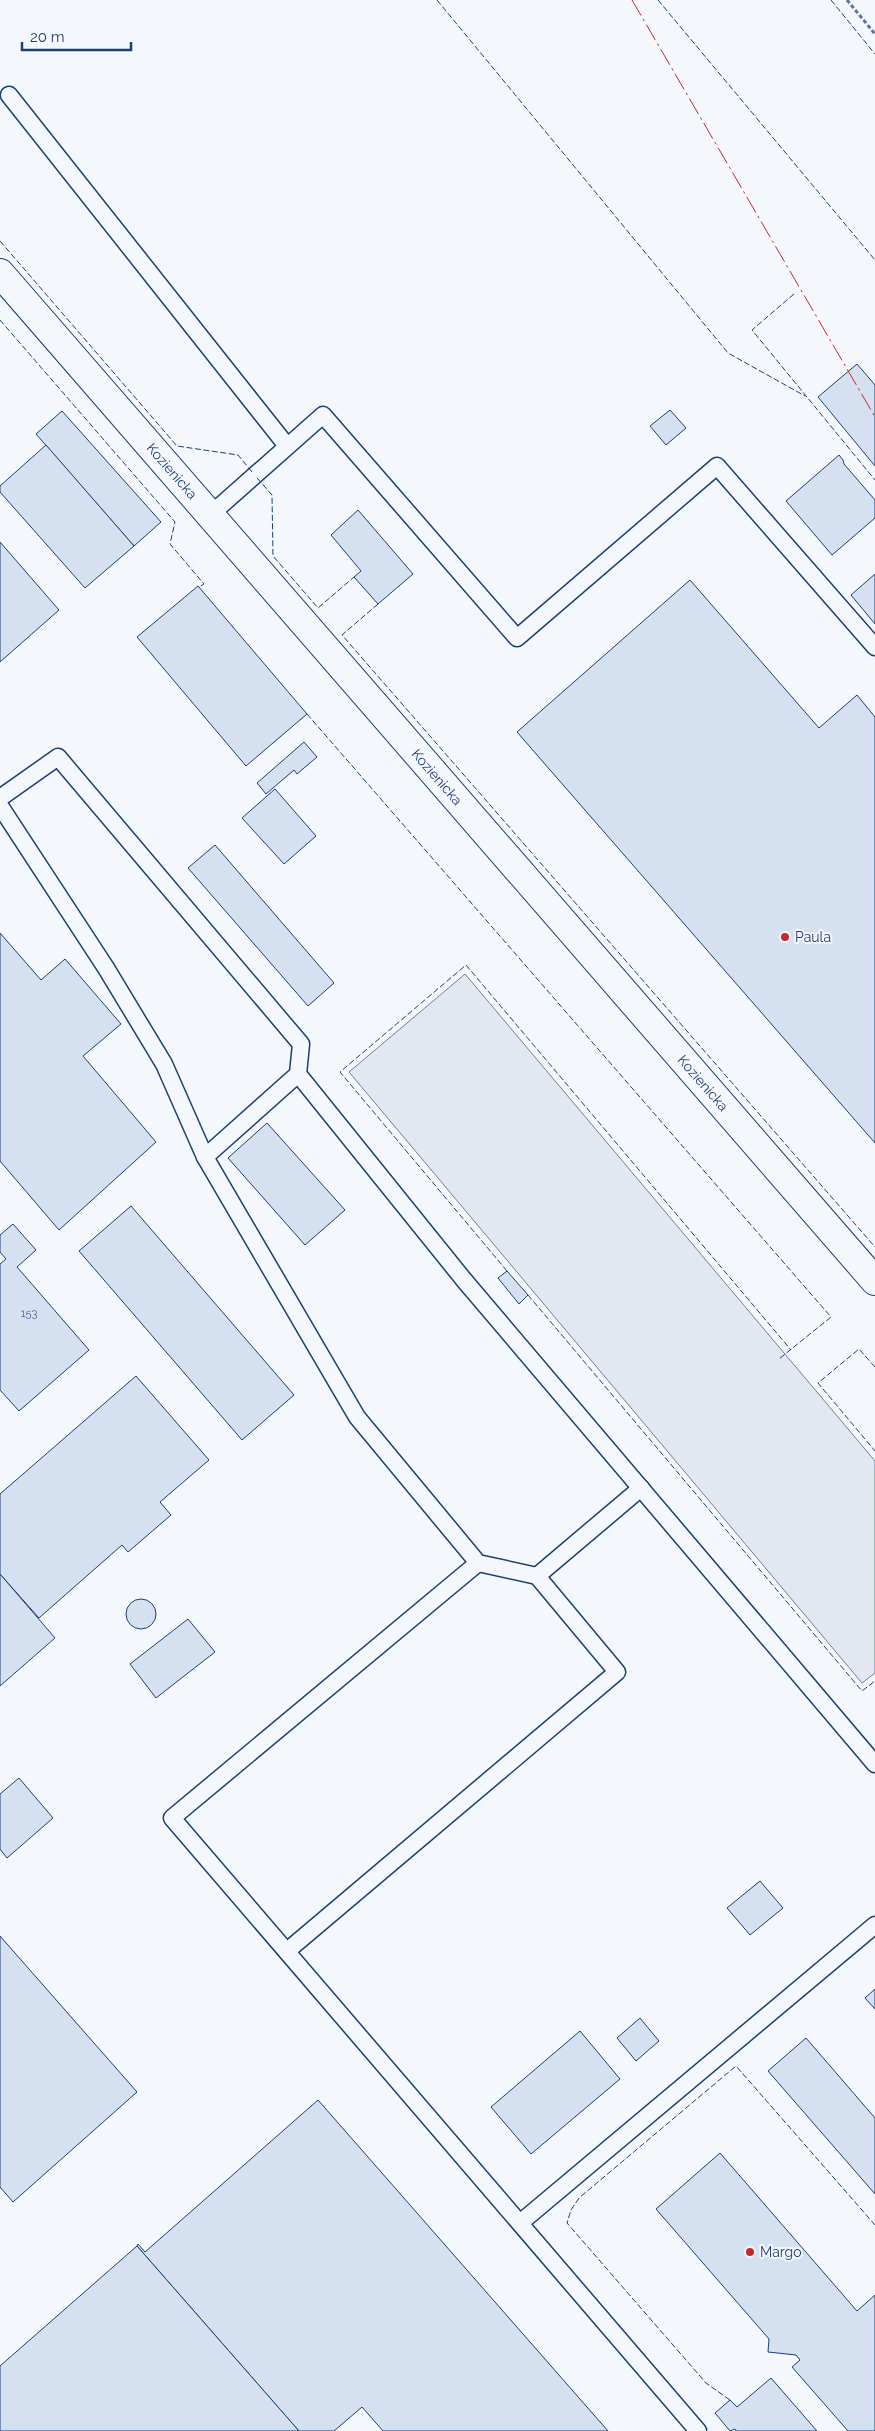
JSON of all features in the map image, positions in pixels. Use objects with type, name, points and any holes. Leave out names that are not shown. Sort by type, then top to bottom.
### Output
[{"type":"street","name":"Kozienicka","points":[[0,273],[875,1281]]},
{"type":"lane","points":[[9,95],[287,446]]},
{"type":"lane","points":[[210,515],[323,415],[517,638],[717,466],[875,647]]},
{"type":"lane","points":[[0,798],[58,757],[301,1044],[298,1074],[205,1157]]},
{"type":"lane","points":[[0,806],[106,968],[164,1064],[205,1157],[357,1417],[478,1563],[537,1576],[617,1672],[287,1952]]},
{"type":"lane","points":[[298,1074],[464,1280],[875,1764]]},
{"type":"lane","points":[[537,1576],[641,1488]]},
{"type":"lane","points":[[478,1563],[172,1818],[698,2431]]},
{"type":"lane","points":[[520,2224],[875,1925]]},
{"type":"path","points":[[847,0],[875,34]]},
{"type":"shaded area","points":[[465,974],[875,1461],[875,1673],[862,1683],[349,1072]]},
{"type":"building","points":[[857,364],[875,385],[875,466],[818,397]]},
{"type":"building","points":[[670,410],[686,428],[666,445],[650,426]]},
{"type":"building","points":[[62,411],[161,522],[134,546],[36,434]]},
{"type":"building","points":[[46,445],[134,546],[85,588],[0,492],[0,486]]},
{"type":"building","points":[[839,455],[844,464],[875,500],[875,518],[832,555],[786,501]]},
{"type":"building","points":[[358,510],[413,574],[378,604],[354,577],[361,571],[331,535]]},
{"type":"building","points":[[0,542],[59,610],[0,662]]},
{"type":"building","points":[[875,574],[875,624],[851,595]]},
{"type":"building","name":"Paula","points":[[690,580],[819,728],[857,695],[875,717],[875,1143],[517,732]]},
{"type":"building","points":[[198,586],[307,714],[246,766],[137,637]]},
{"type":"building","points":[[304,742],[317,757],[297,774],[294,770],[266,794],[257,783]]},
{"type":"building","points":[[275,789],[316,836],[284,864],[242,818]]},
{"type":"building","points":[[215,845],[334,983],[308,1006],[188,868]]},
{"type":"building","points":[[0,933],[41,980],[65,959],[121,1024],[83,1056],[156,1142],[59,1230],[0,1161]]},
{"type":"building","points":[[267,1123],[345,1210],[305,1245],[228,1158]]},
{"type":"building","points":[[131,1206],[294,1395],[242,1440],[79,1251]]},
{"type":"building","points":[[13,1224],[36,1250],[17,1267],[89,1350],[19,1411],[0,1390],[0,1264],[6,1259],[0,1252],[0,1235]]},
{"type":"building","points":[[507,1271],[528,1295],[519,1304],[498,1278]]},
{"type":"building","points":[[136,1376],[209,1460],[160,1502],[171,1515],[128,1552],[122,1545],[39,1618],[0,1574],[0,1494]]},
{"type":"building","points":[[0,1574],[55,1638],[0,1686]]},
{"type":"building","points":[[141,1599],[152,1603],[156,1614],[152,1625],[141,1629],[130,1625],[126,1614],[130,1603]]},
{"type":"building","points":[[188,1619],[215,1652],[156,1698],[130,1664]]},
{"type":"building","points":[[19,1778],[53,1818],[7,1858],[0,1849],[0,1794]]},
{"type":"building","points":[[760,1881],[783,1908],[750,1935],[727,1908]]},
{"type":"building","points":[[0,1936],[137,2092],[13,2202],[0,2187]]},
{"type":"building","points":[[875,1989],[875,2009],[865,1998]]},
{"type":"building","points":[[640,2018],[659,2041],[636,2061],[617,2038]]},
{"type":"building","points":[[580,2031],[620,2079],[531,2154],[491,2107]]},
{"type":"building","points":[[806,2038],[875,2118],[875,2194],[768,2071]]},
{"type":"building","points":[[318,2100],[608,2431],[383,2431],[362,2407],[334,2431],[299,2431],[137,2246],[138,2244],[145,2252]]},
{"type":"building","name":"Margo","points":[[720,2153],[857,2311],[875,2295],[875,2431],[848,2431],[792,2367],[800,2360],[796,2355],[768,2352],[769,2339],[656,2209]]},
{"type":"building","points":[[137,2246],[299,2431],[0,2431],[0,2366]]},
{"type":"building","points":[[771,2378],[817,2431],[736,2431],[735,2429],[730,2431],[715,2413],[730,2400],[737,2407]]},
{"type":"fence","points":[[437,0],[728,353],[805,396]]},
{"type":"fence","points":[[658,0],[875,260]]},
{"type":"fence","points":[[831,0],[875,54]]},
{"type":"fence","points":[[0,241],[177,446],[238,455],[252,472]]},
{"type":"fence","points":[[794,294],[752,330],[875,480]]},
{"type":"fence","points":[[0,320],[175,522],[170,544],[204,584],[199,587]]},
{"type":"fence","points":[[257,478],[272,495],[273,556],[318,608],[354,577]]},
{"type":"fence","points":[[378,604],[342,635],[875,1247]]},
{"type":"fence","points":[[307,714],[831,1317],[779,1359]]},
{"type":"fence","points":[[507,1271],[340,1072],[466,965],[791,1350]]},
{"type":"fence","points":[[528,1295],[862,1691],[875,1681]]},
{"type":"fence","points":[[875,1367],[859,1349],[818,1383],[875,1451]]},
{"type":"fence","points":[[730,2400],[706,2383],[567,2223],[571,2210],[579,2198],[736,2066],[875,2225]]},
{"type":"power","points":[[632,0],[875,417]]},
{"type":"place","name":"Paula","points":[[785,937]]},
{"type":"place","name":"Margo","points":[[750,2252]]}]
